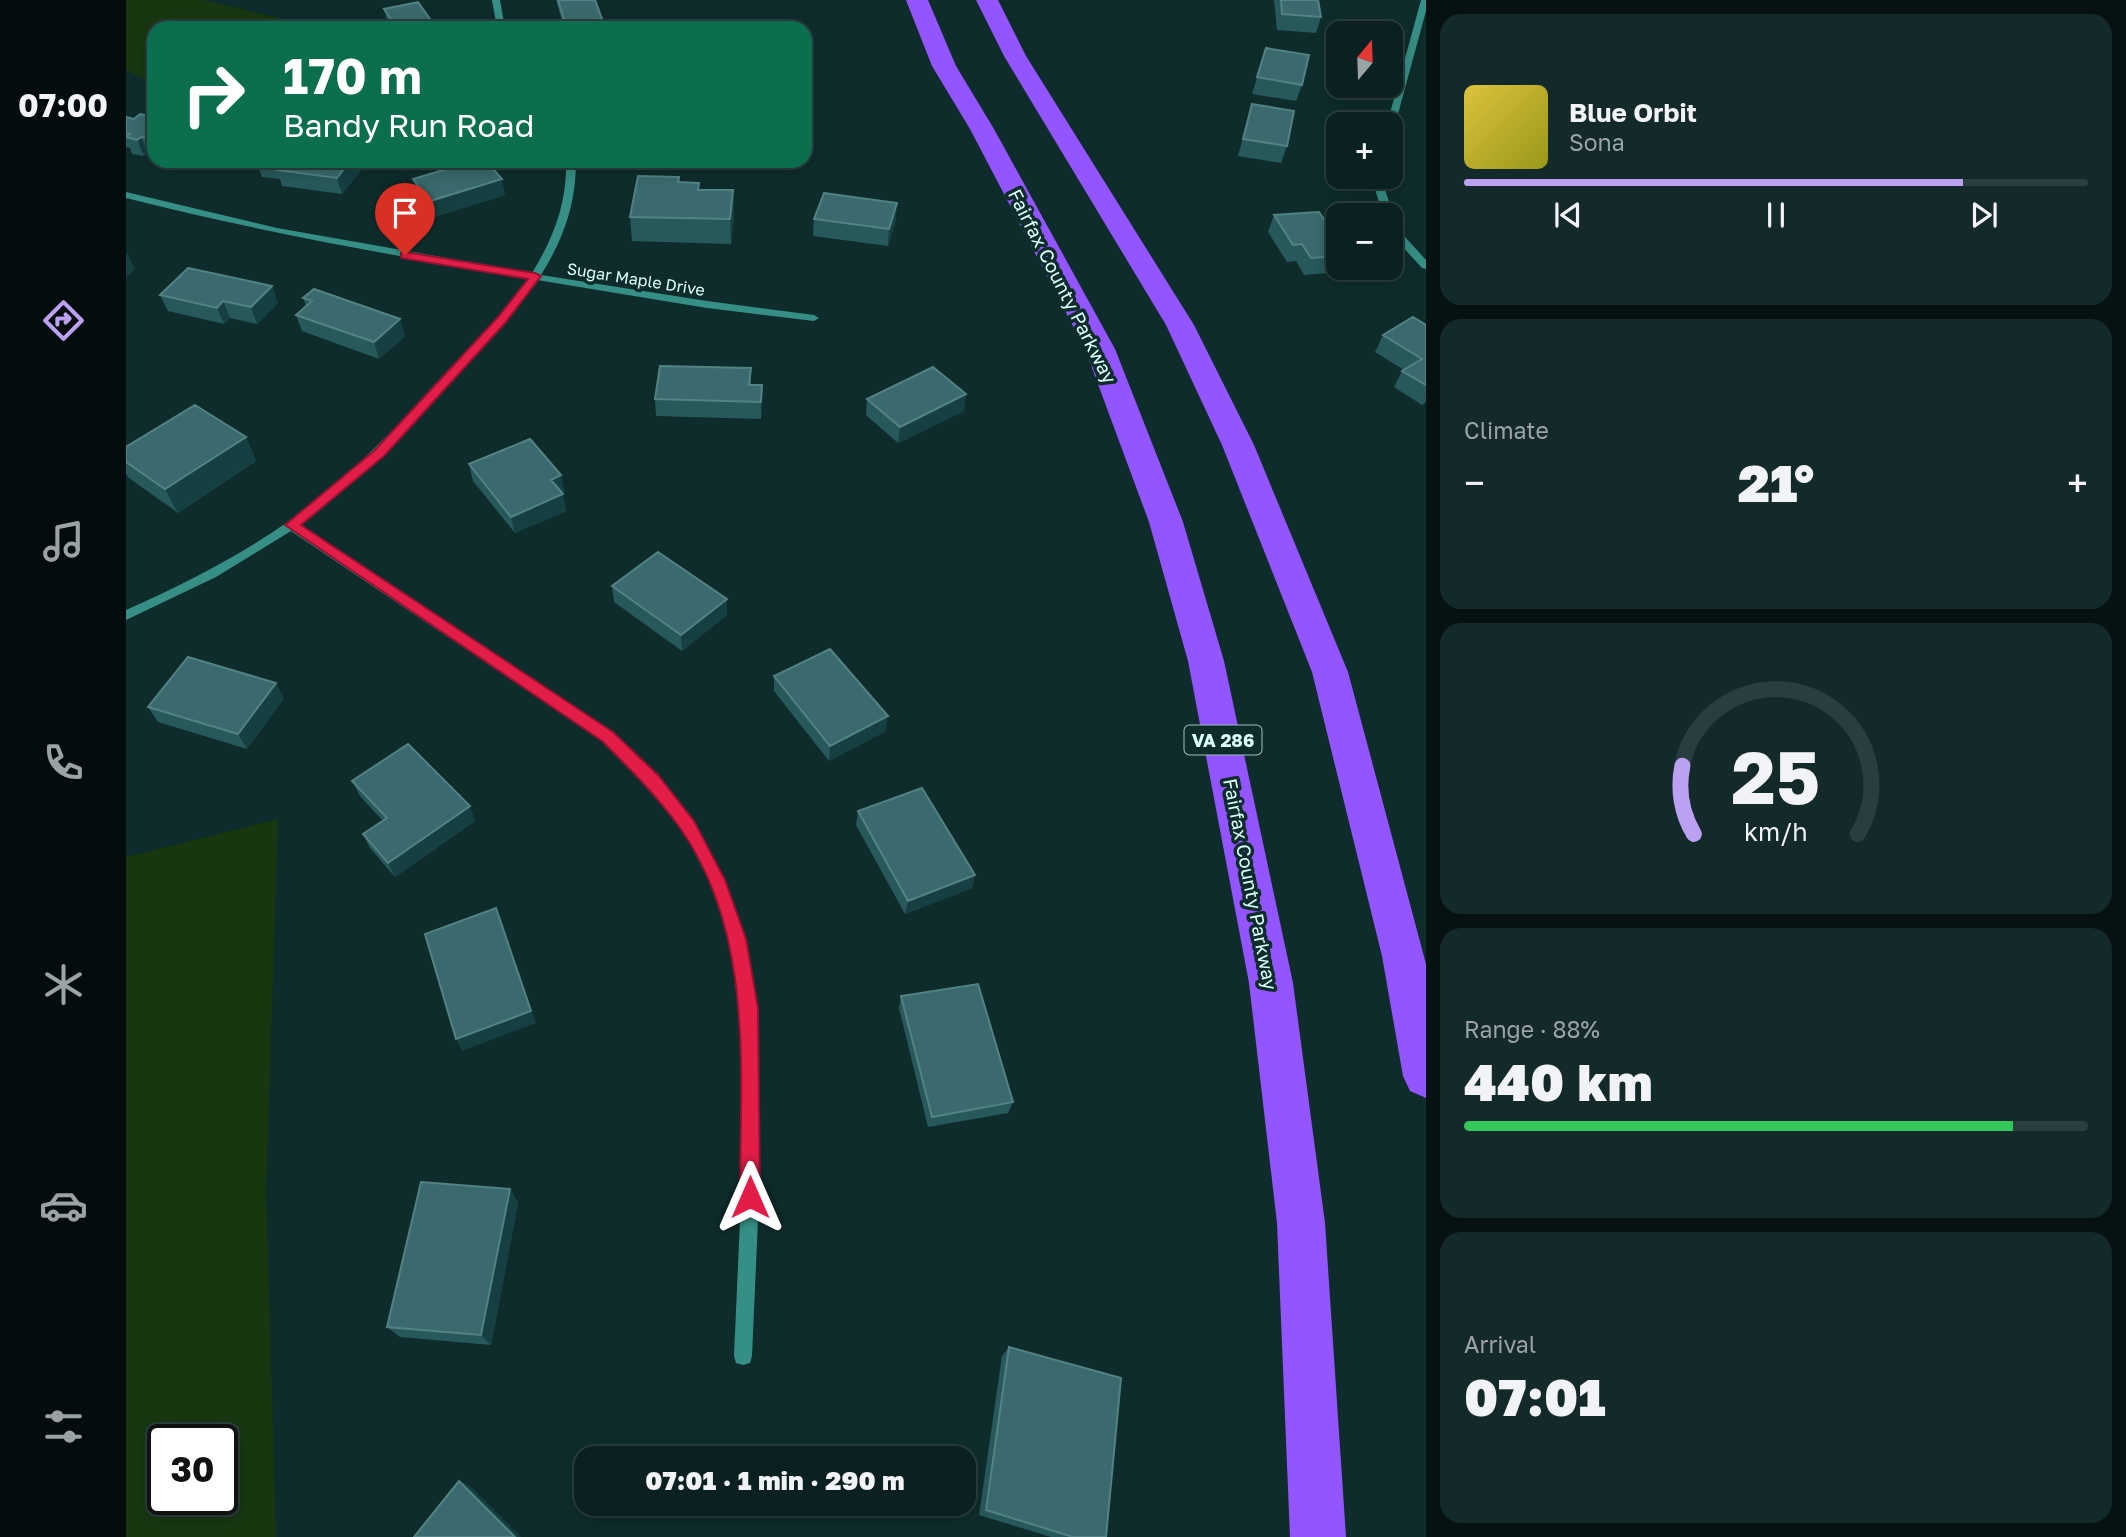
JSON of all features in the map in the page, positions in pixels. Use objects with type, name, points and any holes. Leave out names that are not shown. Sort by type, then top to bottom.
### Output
[{"type":"highway","name":"Fairfax County Parkway","points":[[917,0],[944,66],[982,129],[1100,349],[1166,522],[1206,661],[1271,983],[1301,1223],[1318,1537]]},
{"type":"highway","points":[[987,0],[1015,56],[1180,325],[1238,444],[1330,672],[1403,956],[1426,1076]]},
{"type":"street","points":[[496,0],[500,21]]},
{"type":"street","points":[[1395,112],[1425,0]]},
{"type":"street","points":[[126,615],[161,600],[234,561],[291,525],[330,496],[379,453],[502,320],[535,276],[558,237],[568,208],[571,168]]},
{"type":"street","name":"Sugar Maple Drive","points":[[126,195],[286,234],[729,310],[814,318]]},
{"type":"street","points":[[1403,240],[1426,266]]},
{"type":"street","points":[[291,525],[607,737],[653,780],[688,826],[716,880],[737,939],[749,1008],[750,1197],[743,1356]]},
{"type":"green space","points":[[126,0],[203,0],[292,21],[147,21],[147,81],[126,70]]},
{"type":"green space","points":[[278,819],[266,1192],[276,1537],[126,1537],[126,857]]},
{"type":"building","points":[[558,0],[595,0],[602,19],[584,21],[564,21]]},
{"type":"building","points":[[1281,0],[1318,0],[1321,17],[1282,14]]},
{"type":"building","points":[[418,2],[431,21],[392,21],[384,9]]},
{"type":"building","points":[[1266,48],[1309,55],[1302,85],[1257,77]]},
{"type":"building","points":[[1252,104],[1294,111],[1287,146],[1243,139]]},
{"type":"building","points":[[140,114],[147,116],[147,138],[141,137],[137,140],[126,137],[130,134],[126,133],[126,117],[134,119]]},
{"type":"building","points":[[279,168],[345,168],[337,178],[277,170]]},
{"type":"building","points":[[450,168],[492,168],[502,179],[430,201],[413,179]]},
{"type":"building","points":[[638,176],[679,177],[678,182],[699,183],[698,190],[733,190],[730,219],[630,217]]},
{"type":"building","points":[[824,193],[897,203],[889,229],[814,219]]},
{"type":"building","points":[[1319,212],[1326,222],[1326,257],[1311,258],[1302,244],[1293,245],[1274,215]]},
{"type":"building","points":[[188,268],[272,286],[251,307],[223,301],[217,308],[160,295]]},
{"type":"building","points":[[314,289],[400,319],[374,342],[296,315],[312,301],[303,298]]},
{"type":"building","points":[[1413,317],[1426,325],[1426,385],[1402,371],[1422,359],[1383,335]]},
{"type":"building","points":[[660,366],[751,368],[749,385],[762,385],[761,402],[655,399]]},
{"type":"building","points":[[933,367],[966,394],[900,427],[867,399]]},
{"type":"building","points":[[195,405],[246,437],[165,489],[126,462],[126,447]]},
{"type":"building","points":[[530,439],[561,475],[551,480],[563,494],[511,517],[469,464]]},
{"type":"building","points":[[658,552],[727,599],[681,635],[612,586]]},
{"type":"building","points":[[830,649],[888,716],[830,746],[774,676]]},
{"type":"building","points":[[188,657],[276,683],[238,734],[148,707]]},
{"type":"building","points":[[408,744],[470,806],[388,863],[363,834],[387,818],[352,781]]},
{"type":"building","points":[[922,788],[975,875],[908,901],[858,811]]},
{"type":"building","points":[[496,908],[531,1011],[456,1039],[425,934]]},
{"type":"building","points":[[978,984],[1013,1102],[932,1117],[901,996]]},
{"type":"building","points":[[421,1182],[510,1189],[481,1335],[387,1327]]},
{"type":"building","points":[[1009,1347],[1121,1378],[1106,1537],[1073,1537],[986,1510]]},
{"type":"building","points":[[459,1481],[515,1537],[414,1537]]},
{"type":"route","points":[[405,255],[535,276],[502,320],[379,453],[330,496],[291,525],[607,737],[653,780],[688,826],[716,880],[737,939],[749,1008],[750,1197]]}]
